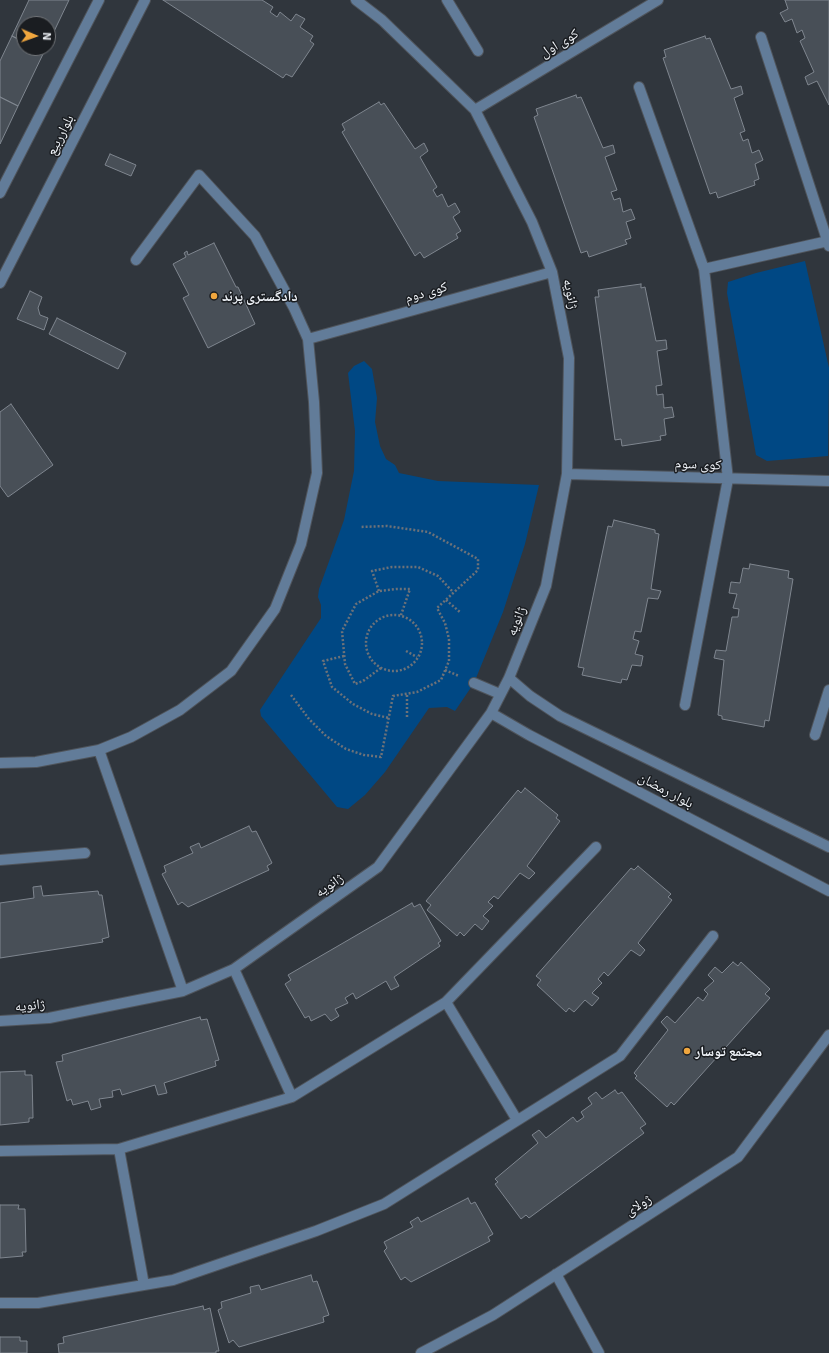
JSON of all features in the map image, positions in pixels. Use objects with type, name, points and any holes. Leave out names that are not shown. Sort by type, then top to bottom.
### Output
[{"type":"street","name":"بلوارربیع","points":[[0,193],[99,0]]},
{"type":"street","name":"بلوارربیع","points":[[0,283],[146,0]]},
{"type":"street","name":"ژانویه","points":[[0,1021],[49,1018],[183,990],[234,969],[378,867],[491,713],[508,678],[546,586],[567,474],[569,358],[552,272],[532,222],[474,110],[382,20],[356,0]]},
{"type":"street","points":[[447,0],[478,51]]},
{"type":"street","name":"کوی اول","points":[[474,110],[658,0]]},
{"type":"street","points":[[704,269],[828,244],[761,37]]},
{"type":"street","points":[[639,87],[704,269],[728,479],[685,705]]},
{"type":"street","points":[[0,763],[36,762],[99,750],[132,737],[180,710],[231,671],[275,609],[301,544],[317,473],[314,402],[308,339],[294,308],[255,236],[198,175],[136,260]]},
{"type":"street","name":"کوی دوم","points":[[308,339],[552,272]]},
{"type":"street","name":"کوی سوم","points":[[567,474],[829,481]]},
{"type":"street","name":"بلوار رمضان","points":[[508,678],[530,696],[560,716],[829,847]]},
{"type":"street","points":[[474,683],[500,694]]},
{"type":"street","points":[[815,735],[829,690]]},
{"type":"street","name":"بلوار رمضان","points":[[491,713],[529,735],[829,891]]},
{"type":"street","points":[[99,750],[183,990]]},
{"type":"street","points":[[0,1151],[119,1149],[292,1097],[446,1002],[596,847]]},
{"type":"street","points":[[0,860],[85,853]]},
{"type":"street","points":[[0,1303],[38,1303],[144,1285],[181,1277],[316,1231],[384,1204],[620,1056],[713,936]]},
{"type":"street","points":[[234,969],[292,1097]]},
{"type":"street","points":[[446,1002],[517,1120]]},
{"type":"street","name":"ژولای","points":[[421,1353],[493,1315],[738,1157],[829,1035]]},
{"type":"street","points":[[119,1149],[144,1285]]},
{"type":"street","points":[[556,1274],[599,1353]]},
{"type":"path","points":[[291,695],[309,719],[326,736],[346,749],[364,755],[381,757],[393,696],[417,692],[440,680],[450,661],[449,639],[445,623],[437,608],[478,570],[478,559],[428,532],[387,526],[360,527]]},
{"type":"path","points":[[378,591],[372,571],[392,566],[418,567],[438,576],[453,593]]},
{"type":"path","points":[[381,668],[363,681],[355,684],[344,664],[342,631],[356,604],[378,591],[410,589],[401,615]]},
{"type":"path","points":[[446,600],[461,613]]},
{"type":"path","points":[[392,614],[401,615],[410,619],[416,626],[422,643],[420,652],[408,667],[390,671],[381,668],[374,663],[368,655],[366,637],[369,628],[375,621],[383,616],[392,614]]},
{"type":"path","points":[[406,651],[417,657]]},
{"type":"path","points":[[344,656],[322,661],[332,688],[353,704],[372,714],[389,718]]},
{"type":"path","points":[[407,717],[408,693]]},
{"type":"shaded area","points":[[805,261],[829,368],[828,456],[767,461],[756,455],[727,293],[728,282],[756,273]]},
{"type":"shaded area","points":[[364,361],[372,369],[377,398],[375,422],[380,446],[386,459],[395,465],[399,473],[438,481],[539,485],[525,544],[503,612],[474,683],[455,711],[447,707],[429,708],[385,772],[365,795],[348,809],[337,807],[261,716],[260,710],[321,618],[321,605],[318,597],[319,589],[344,520],[354,471],[355,431],[348,373],[354,366]]},
{"type":"building","points":[[29,0],[69,0],[56,27],[56,16],[21,16]]},
{"type":"building","points":[[163,0],[262,0],[273,7],[270,12],[277,17],[280,12],[291,21],[296,14],[305,19],[300,27],[313,36],[310,41],[314,44],[292,77],[286,74],[283,78]]},
{"type":"building","points":[[785,0],[829,0],[829,105],[817,81],[808,85],[805,77],[814,72],[800,41],[805,38],[802,30],[797,33],[792,19],[785,22],[780,13],[788,9]]},
{"type":"building","points":[[16,28],[16,38],[12,36]]},
{"type":"building","points":[[12,36],[16,38],[16,56],[42,56],[18,106],[0,97],[0,61]]},
{"type":"building","points":[[705,36],[706,39],[710,38],[731,89],[741,86],[743,94],[734,98],[745,131],[740,133],[743,141],[748,139],[752,153],[759,150],[763,160],[755,164],[759,179],[754,181],[755,185],[718,198],[716,192],[710,194],[663,58],[666,57],[664,50]]},
{"type":"building","points":[[576,95],[577,98],[581,97],[603,148],[613,145],[615,153],[605,157],[617,190],[611,192],[614,200],[620,198],[623,212],[631,209],[635,219],[626,222],[631,238],[625,240],[627,244],[589,257],[587,251],[581,253],[534,117],[538,115],[536,109]]},
{"type":"building","points":[[0,97],[18,106],[0,144]]},
{"type":"building","points":[[379,102],[381,105],[384,103],[415,149],[424,143],[428,151],[420,157],[437,187],[433,190],[437,197],[442,194],[448,207],[455,203],[460,212],[453,217],[461,231],[456,234],[458,238],[424,258],[420,252],[415,256],[342,132],[345,130],[342,124]]},
{"type":"building","points":[[110,154],[136,165],[131,176],[105,165]]},
{"type":"building","name":"دادگستری پرند","points":[[214,243],[236,287],[238,287],[255,324],[208,348],[183,298],[189,295],[173,264],[186,257],[184,253],[187,251],[188,255]]},
{"type":"building","points":[[641,284],[641,288],[645,287],[656,341],[666,340],[667,349],[657,351],[662,385],[656,386],[657,395],[663,394],[664,408],[672,407],[674,417],[664,419],[666,435],[660,436],[661,440],[622,446],[621,439],[615,440],[595,297],[599,297],[598,290]]},
{"type":"building","points":[[30,291],[42,297],[38,308],[40,315],[48,318],[44,330],[17,319]]},
{"type":"building","points":[[57,318],[126,353],[118,369],[49,334]]},
{"type":"building","points":[[11,404],[53,465],[8,497],[0,486],[0,412]]},
{"type":"building","points":[[614,520],[655,530],[655,533],[659,534],[651,589],[661,591],[658,599],[648,598],[641,632],[635,631],[633,639],[639,641],[635,654],[643,656],[641,666],[632,665],[627,680],[622,679],[621,683],[582,675],[584,668],[578,667],[608,526],[612,527]]},
{"type":"building","points":[[750,564],[789,571],[788,578],[793,579],[769,721],[765,720],[764,727],[722,719],[722,716],[718,715],[724,660],[714,658],[716,650],[726,651],[732,617],[738,617],[739,609],[733,608],[737,594],[729,593],[731,582],[740,583],[743,568],[749,569]]},
{"type":"building","points":[[525,788],[558,815],[556,818],[560,821],[527,866],[535,873],[529,879],[520,873],[498,899],[494,896],[488,902],[493,906],[483,916],[489,921],[482,930],[475,924],[464,936],[460,932],[457,936],[427,910],[431,905],[426,901],[518,790],[521,793]]},
{"type":"building","points":[[249,826],[252,832],[256,831],[272,863],[267,866],[269,870],[188,907],[182,902],[178,905],[162,874],[166,872],[164,866],[193,853],[190,847],[199,843],[201,848]]},
{"type":"building","points":[[638,866],[671,894],[668,897],[672,900],[638,943],[645,950],[640,956],[631,950],[608,976],[604,972],[598,979],[602,983],[592,993],[599,998],[592,1006],[585,1000],[574,1012],[569,1008],[566,1012],[537,985],[541,980],[536,976],[631,868],[634,870]]},
{"type":"building","points":[[41,886],[43,896],[98,891],[99,895],[102,895],[109,937],[102,939],[103,942],[0,958],[0,903],[34,898],[33,887]]},
{"type":"building","points":[[412,903],[414,907],[420,904],[441,941],[438,943],[440,946],[394,977],[399,986],[391,990],[386,981],[356,999],[353,993],[345,998],[348,1003],[335,1009],[339,1016],[331,1021],[325,1014],[311,1021],[309,1016],[305,1018],[285,984],[291,980],[288,975]]},
{"type":"building","name":"مجتمع توسار","points":[[733,962],[738,966],[741,962],[770,989],[765,994],[770,998],[674,1105],[671,1102],[667,1107],[635,1078],[637,1076],[634,1073],[668,1030],[661,1022],[667,1016],[675,1023],[698,997],[703,1001],[708,994],[704,990],[714,981],[708,975],[715,967],[722,973]]},
{"type":"building","points":[[200,1017],[201,1020],[207,1019],[219,1060],[215,1061],[216,1066],[164,1083],[167,1093],[158,1095],[155,1085],[122,1095],[120,1089],[112,1091],[113,1097],[99,1099],[101,1107],[91,1110],[88,1101],[73,1105],[71,1099],[67,1101],[56,1062],[63,1061],[62,1055]]},
{"type":"building","points":[[25,1071],[25,1075],[32,1075],[33,1118],[29,1118],[29,1122],[0,1125],[0,1072]]},
{"type":"building","points":[[615,1090],[618,1094],[622,1092],[646,1124],[640,1128],[644,1133],[529,1218],[526,1215],[521,1219],[495,1184],[498,1182],[495,1179],[538,1143],[532,1135],[539,1130],[546,1138],[573,1117],[577,1122],[584,1117],[581,1112],[592,1104],[588,1098],[596,1092],[602,1099]]},
{"type":"building","points":[[468,1198],[471,1204],[475,1202],[493,1234],[488,1237],[490,1241],[411,1282],[405,1277],[401,1280],[384,1251],[387,1248],[384,1242],[413,1227],[410,1222],[418,1217],[421,1222]]},
{"type":"building","points":[[0,1205],[19,1205],[18,1209],[25,1209],[26,1252],[22,1252],[23,1256],[0,1258]]},
{"type":"building","points":[[311,1275],[313,1282],[317,1281],[329,1315],[323,1317],[324,1322],[239,1347],[233,1340],[229,1343],[218,1310],[222,1308],[221,1302],[251,1293],[250,1287],[259,1285],[261,1290]]},
{"type":"building","points":[[203,1306],[204,1310],[210,1308],[219,1351],[216,1351],[216,1353],[59,1353],[58,1344],[64,1343],[63,1337]]},
{"type":"building","points":[[0,1337],[20,1337],[20,1341],[27,1341],[27,1353],[0,1353]]},
{"type":"place","name":"دادگستری پرند","points":[[214,296]]},
{"type":"place","name":"مجتمع توسار","points":[[687,1051]]}]
